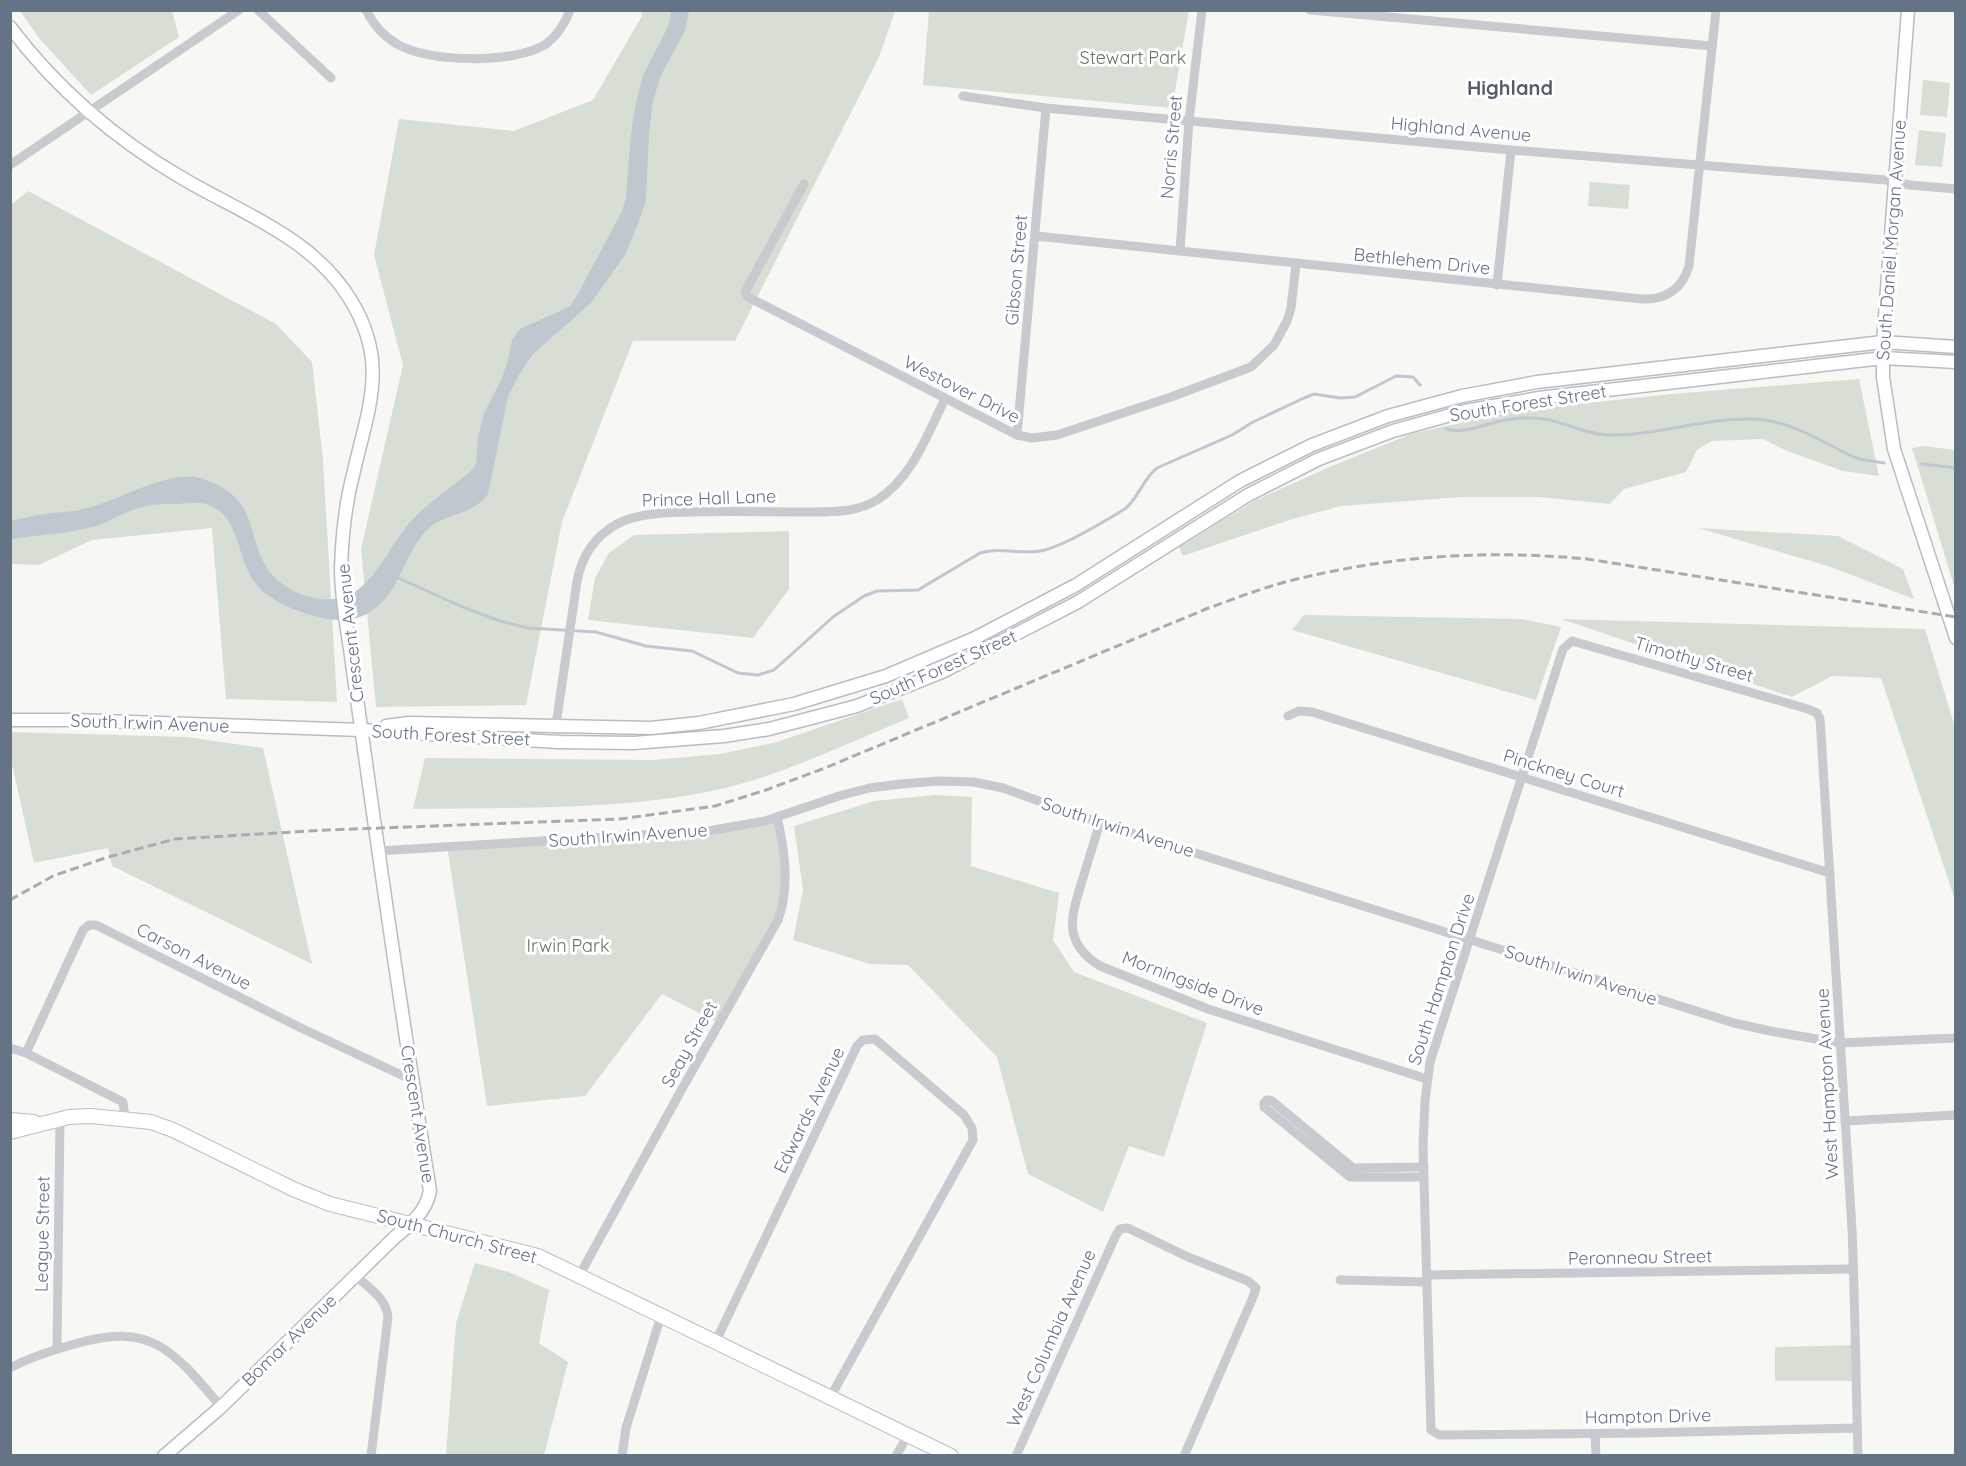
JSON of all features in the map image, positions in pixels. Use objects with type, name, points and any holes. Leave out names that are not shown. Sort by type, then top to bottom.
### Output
[{"type":"main road","name":"South Church Street","points":[[46,1122],[91,1116],[152,1122],[293,1189],[330,1204],[538,1256],[951,1455]]},
{"type":"main road","points":[[10,1120],[46,1122]]},
{"type":"main road","points":[[10,1132],[46,1122]]},
{"type":"street","points":[[10,165],[238,10]]},
{"type":"street","points":[[258,10],[331,78]]},
{"type":"street","points":[[366,10],[378,29],[398,45],[422,54],[460,59],[494,57],[534,50],[547,43],[559,32],[570,10]]},
{"type":"street","name":"Norris Street","points":[[1180,251],[1189,121],[1202,10]]},
{"type":"street","points":[[1310,10],[1712,46]]},
{"type":"street","name":"Bethlehem Drive","points":[[1036,236],[1497,285],[1642,299],[1663,297],[1672,292],[1686,276],[1689,266],[1716,10]]},
{"type":"street","name":"South Daniel Morgan Avenue","points":[[1908,10],[1883,358],[1888,411],[1899,465],[1956,638]]},
{"type":"street","name":"Crescent Avenue","points":[[10,27],[47,73],[89,112],[156,162],[208,193],[255,217],[293,241],[326,268],[350,299],[367,335],[374,375],[370,405],[347,501],[341,570],[348,639],[378,851],[430,1191],[428,1203],[412,1223]]},
{"type":"street","name":"Highland Avenue","points":[[963,96],[1046,108],[1511,150],[1886,180],[1956,189]]},
{"type":"street","name":"Gibson Street","points":[[1017,435],[1046,108]]},
{"type":"street","points":[[1497,285],[1511,150]]},
{"type":"street","name":"Westover Drive","points":[[804,184],[745,292],[748,297],[1017,435],[1032,438],[1057,435],[1251,367],[1274,345],[1287,321],[1291,308],[1296,264]]},
{"type":"street","name":"South Forest Street","points":[[361,730],[409,723],[651,728],[699,723],[794,704],[886,676],[975,638],[1041,604],[1113,562],[1240,481],[1276,462],[1350,429],[1425,405],[1537,382],[1883,342],[1956,346]]},
{"type":"street","name":"South Forest Street","points":[[361,730],[633,743],[724,736],[813,718],[900,690],[942,672],[1068,608],[1219,512],[1274,481],[1356,444],[1429,420],[1484,407],[1539,398],[1883,358],[1956,362]]},
{"type":"street","name":"Prince Hall Lane","points":[[558,741],[556,726],[577,581],[584,558],[597,539],[616,524],[650,514],[726,511],[841,512],[865,506],[887,493],[904,475],[918,453],[945,399]]},
{"type":"street","name":"Timothy Street","points":[[1563,649],[1566,644],[1577,642],[1817,713]]},
{"type":"street","name":"South Hampton Drive","points":[[1439,1435],[1431,1430],[1430,1426],[1424,1172],[1427,1079],[1430,1062],[1563,649]]},
{"type":"street","name":"Pinckney Court","points":[[1288,716],[1299,711],[1312,712],[1830,873]]},
{"type":"street","name":"West Hampton Avenue","points":[[1817,713],[1822,725],[1845,1121],[1853,1269],[1858,1455]]},
{"type":"street","name":"South Irwin Avenue","points":[[10,720],[361,730]]},
{"type":"street","name":"South Irwin Avenue","points":[[378,851],[680,833],[740,827],[838,796],[868,789],[938,781],[974,782],[1003,788],[1100,823],[1734,1023],[1840,1043],[1956,1038]]},
{"type":"street","name":"Seay Street","points":[[579,1276],[778,920],[783,904],[785,875],[782,837],[777,817]]},
{"type":"street","name":"Morningside Drive","points":[[1100,823],[1071,919],[1075,940],[1088,958],[1100,966],[1208,1009],[1427,1079]]},
{"type":"street","name":"Carson Avenue","points":[[27,1053],[83,930],[89,925],[96,925],[412,1080]]},
{"type":"street","name":"Edwards Avenue","points":[[716,1341],[857,1046],[863,1040],[875,1039],[964,1115],[972,1128],[973,1140],[831,1396]]},
{"type":"street","points":[[10,1048],[27,1053],[123,1102],[125,1119]]},
{"type":"street","points":[[1351,1172],[1272,1101],[1267,1100],[1264,1103],[1264,1107],[1351,1172],[1424,1172]]},
{"type":"street","points":[[1845,1121],[1956,1115]]},
{"type":"street","name":"League Street","points":[[57,1349],[60,1119]]},
{"type":"street","name":"Bomar Avenue","points":[[164,1455],[221,1407],[395,1236],[412,1223]]},
{"type":"street","name":"West Columbia Avenue","points":[[1016,1455],[1116,1235],[1120,1229],[1128,1228],[1188,1257],[1248,1281],[1256,1288],[1184,1455]]},
{"type":"street","name":"Peronneau Street","points":[[1340,1280],[1853,1269]]},
{"type":"street","points":[[356,1276],[384,1302],[388,1317],[371,1455]]},
{"type":"street","points":[[622,1455],[626,1428],[662,1316]]},
{"type":"street","points":[[10,1368],[57,1349],[104,1336],[124,1335],[149,1340],[170,1354],[221,1407]]},
{"type":"street","name":"Hampton Drive","points":[[1439,1435],[1857,1428]]},
{"type":"street","points":[[1595,1434],[1596,1455]]},
{"type":"street","points":[[896,1455],[908,1435]]},
{"type":"green space","points":[[20,11],[172,11],[179,37],[91,95],[39,38]]},
{"type":"green space","points":[[641,11],[895,11],[879,57],[735,341],[633,341],[562,522],[526,705],[376,707],[361,549],[403,365],[374,255],[399,119],[514,131],[593,100],[642,16]]},
{"type":"green space","name":"Stewart Park","points":[[929,11],[1189,11],[1172,108],[923,85]]},
{"type":"green space","points":[[1923,80],[1950,83],[1947,117],[1920,115]]},
{"type":"green space","points":[[1919,130],[1946,133],[1942,167],[1915,165]]},
{"type":"green space","points":[[1590,182],[1630,185],[1628,209],[1588,206]]},
{"type":"green space","points":[[28,191],[276,324],[312,362],[323,460],[337,702],[226,699],[212,528],[92,540],[39,565],[11,564],[10,206]]},
{"type":"green space","points":[[1859,379],[1879,476],[1843,471],[1787,451],[1763,439],[1712,441],[1697,450],[1686,472],[1624,489],[1610,504],[1538,497],[1461,497],[1341,506],[1289,520],[1183,556],[1179,547],[1254,501],[1411,434],[1512,411],[1672,394]]},
{"type":"green space","points":[[1924,446],[1955,450],[1955,589],[1912,448]]},
{"type":"green space","points":[[1698,528],[1838,536],[1903,569],[1914,599],[1828,566]]},
{"type":"green space","points":[[789,531],[789,589],[753,638],[588,620],[595,578],[609,553],[634,535]]},
{"type":"green space","points":[[1304,615],[1522,619],[1561,627],[1536,700],[1292,630]]},
{"type":"green space","points":[[1561,619],[1925,629],[1955,727],[1955,900],[1881,678],[1832,676],[1792,697]]},
{"type":"green space","points":[[902,699],[909,718],[793,767],[721,789],[646,801],[607,804],[529,808],[413,809],[425,758],[653,760],[720,754],[777,742]]},
{"type":"green space","points":[[10,732],[187,737],[263,748],[312,964],[112,866],[108,848],[34,863],[11,760]]},
{"type":"green space","points":[[935,795],[972,797],[971,866],[1059,893],[1053,940],[1074,972],[1207,1023],[1164,1157],[1129,1146],[1103,1212],[1028,1174],[997,1057],[908,965],[870,964],[793,940],[803,890],[794,826],[874,801]]},
{"type":"green space","name":"Irwin Park","points":[[777,817],[783,904],[719,1023],[662,994],[585,1096],[487,1106],[447,846],[670,834]]},
{"type":"green space","points":[[475,1263],[509,1272],[549,1290],[539,1343],[568,1362],[544,1455],[446,1455],[456,1323]]},
{"type":"green space","points":[[1855,1345],[1856,1381],[1775,1381],[1775,1347]]},
{"type":"shaded area","points":[[671,11],[689,11],[685,31],[661,75],[653,101],[646,200],[625,255],[591,303],[532,355],[519,375],[508,396],[488,494],[474,507],[440,521],[424,533],[396,583],[380,604],[357,618],[337,620],[304,613],[271,598],[250,575],[228,521],[222,513],[204,504],[146,506],[93,527],[11,540],[10,521],[79,510],[168,479],[196,477],[218,485],[239,502],[245,511],[265,565],[284,585],[309,597],[322,599],[336,599],[360,588],[375,573],[413,519],[472,470],[476,463],[478,438],[484,413],[501,380],[512,340],[520,329],[569,307],[579,292],[622,211],[626,198],[630,140],[637,97],[644,74],[667,27]]},
{"type":"waterway","points":[[396,577],[500,621],[528,628],[596,632],[646,646],[692,651],[738,673],[758,675],[774,670],[833,617],[864,596],[877,591],[918,590],[980,553],[996,550],[1037,552],[1065,542],[1125,509],[1157,468],[1232,435],[1253,422],[1304,398],[1314,394],[1340,398],[1355,397],[1396,376],[1413,377],[1420,385]]},
{"type":"waterway","points":[[1446,429],[1470,429],[1503,420],[1529,418],[1552,421],[1597,434],[1628,435],[1715,421],[1751,419],[1781,423],[1853,457],[1884,463]]},
{"type":"waterway","points":[[1921,464],[1956,468]]},
{"type":"railway","points":[[10,900],[53,876],[108,857],[175,839],[327,830],[620,819],[715,806],[825,768],[1206,609],[1293,580],[1376,564],[1411,559],[1481,555],[1587,559],[1956,617]]},
{"type":"district","name":"Highland","points":[[1510,87]]}]
